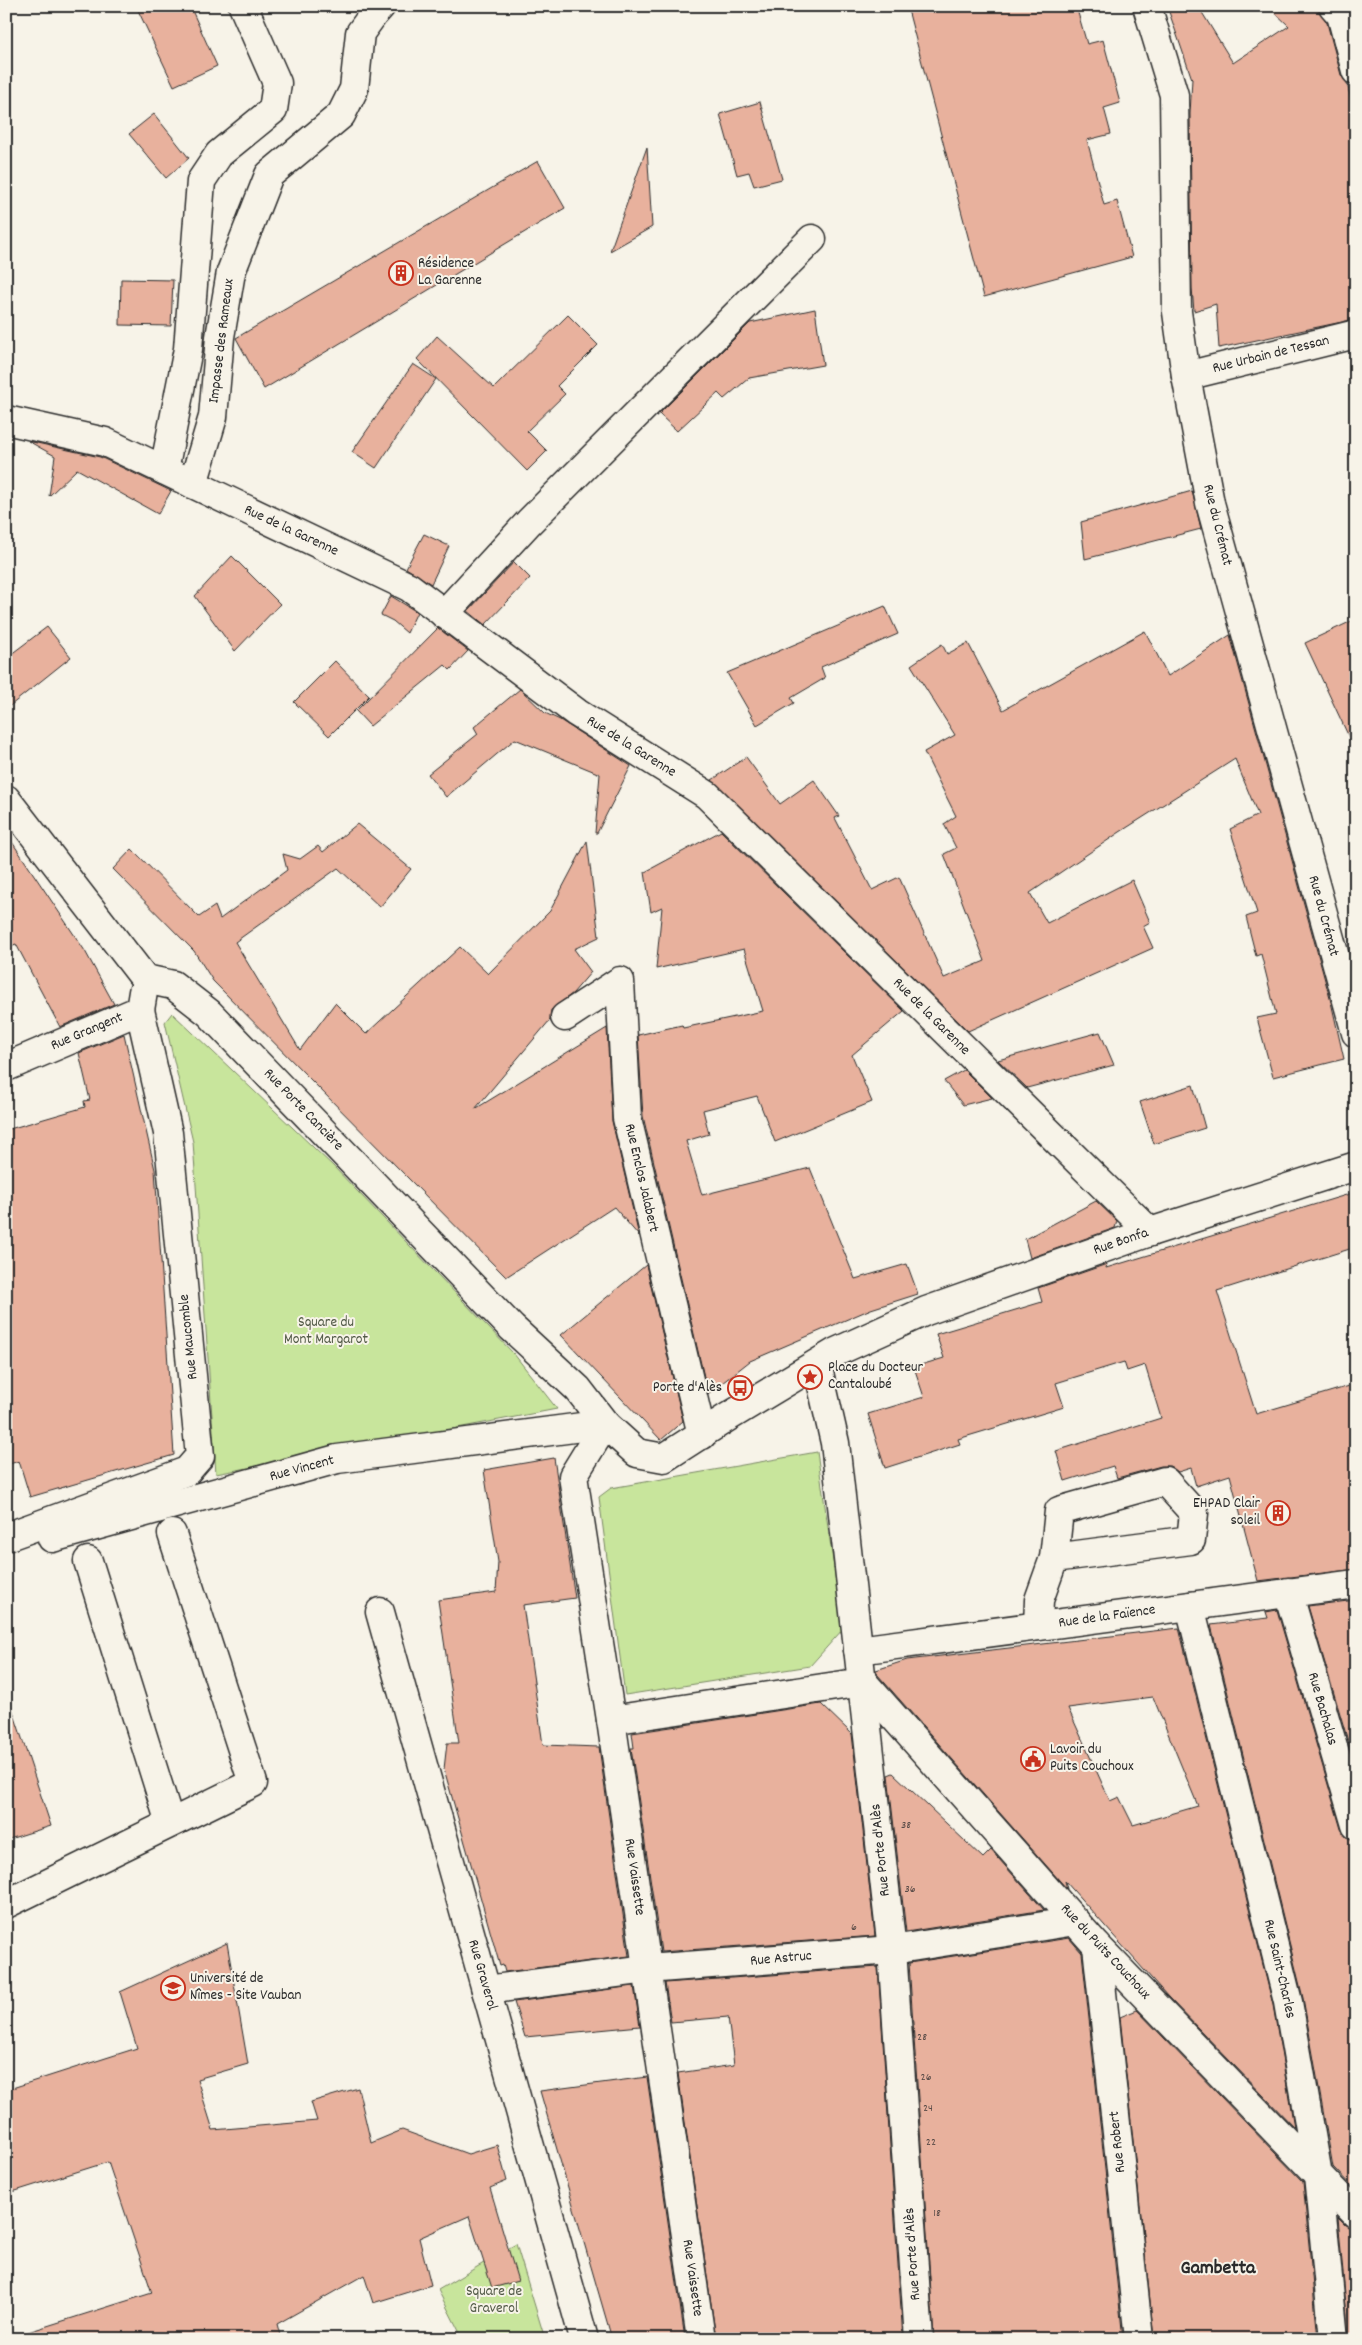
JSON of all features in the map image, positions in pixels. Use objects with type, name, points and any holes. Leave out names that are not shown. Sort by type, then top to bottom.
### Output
[{"type":"street","points":[[164,470],[188,349],[201,181],[219,154],[273,110],[277,83],[243,6]]},
{"type":"street","name":"Impasse des Rameaux","points":[[193,484],[213,417],[220,337],[231,272],[270,176],[341,115],[354,89],[360,33],[372,15],[381,6]]},
{"type":"street","name":"Rue du Crémat","points":[[1147,6],[1174,95],[1177,312],[1186,376],[1210,503],[1356,1033]]},
{"type":"street","points":[[1333,6],[1341,15],[1356,71]]},
{"type":"street","points":[[444,614],[529,522],[812,239]]},
{"type":"street","name":"Rue Urbain de Tessan","points":[[1186,376],[1356,334]]},
{"type":"street","name":"Rue de la Garenne","points":[[6,420],[105,442],[409,587],[577,714],[707,795],[1150,1232]]},
{"type":"street","points":[[6,799],[145,979]]},
{"type":"street","name":"Rue Grangent","points":[[6,1068],[140,1010],[145,979]]},
{"type":"street","name":"Rue Porte Cancière","points":[[145,979],[173,985],[209,1013],[512,1328],[578,1390],[605,1424]]},
{"type":"street","name":"Rue Enclos Jalabert","points":[[565,1017],[620,982],[627,1118],[702,1435]]},
{"type":"street","name":"Rue Maucomble","points":[[6,1537],[186,1471],[200,1456],[168,1133],[140,1010]]},
{"type":"street","name":"Rue Bonfa","points":[[817,1364],[888,1327],[926,1311],[1150,1232],[1356,1166]]},
{"type":"street","points":[[605,1424],[637,1453],[664,1458],[817,1364]]},
{"type":"street","name":"Rue Porte d'Alès","points":[[817,1364],[835,1443],[892,1950],[920,2339]]},
{"type":"street","name":"Rue Vincent","points":[[6,1551],[191,1498],[337,1459],[605,1424]]},
{"type":"street","name":"Rue Vaissette","points":[[605,1424],[573,1476],[611,1720],[701,2339]]},
{"type":"street","points":[[1038,1626],[1039,1600],[1054,1558],[1059,1512],[1165,1481],[1194,1513],[1191,1540],[1054,1558]]},
{"type":"street","points":[[6,1904],[252,1783],[172,1534]]},
{"type":"street","points":[[88,1561],[170,1823]]},
{"type":"street","name":"Rue de la Faïence","points":[[858,1650],[1356,1584]]},
{"type":"street","name":"Rue Bachalas","points":[[1288,1592],[1355,1818]]},
{"type":"street","name":"Rue Saint-Charles","points":[[1190,1606],[1288,2002],[1318,2174],[1334,2339]]},
{"type":"street","name":"Rue Graverol","points":[[380,1612],[584,2339]]},
{"type":"street","points":[[611,1720],[863,1682]]},
{"type":"street","name":"Rue du Puits Couchoux","points":[[863,1682],[1097,1946],[1356,2214]]},
{"type":"street","name":"Rue Astruc","points":[[486,1990],[647,1969],[892,1950],[1074,1921]]},
{"type":"street","name":"Rue Robert","points":[[1097,1946],[1139,2339]]},
{"type":"green space","name":"Square du Mont Margarot","points":[[172,1013],[333,1166],[514,1354],[557,1409],[216,1474],[193,1142],[165,1022]]},
{"type":"green space","points":[[817,1452],[843,1629],[810,1666],[625,1695],[599,1497],[611,1488]]},
{"type":"green space","name":"Square de Graverol","points":[[516,2244],[545,2339],[463,2339],[438,2290]]},
{"type":"building","points":[[136,6],[190,6],[217,66],[174,86]]},
{"type":"building","points":[[907,6],[1076,6],[1087,44],[1103,40],[1120,103],[1104,108],[1111,134],[1087,140],[1104,205],[1117,201],[1132,257],[984,297]]},
{"type":"building","points":[[1167,6],[1198,6],[1233,63],[1289,26],[1268,6],[1318,7],[1327,23],[1341,75],[1347,83],[1356,120],[1356,319],[1219,348],[1216,304],[1194,311],[1192,288],[1190,114],[1192,79]]},
{"type":"building","points":[[760,102],[782,179],[754,186],[749,172],[737,175],[720,114]]},
{"type":"building","points":[[154,114],[189,158],[166,178],[129,134]]},
{"type":"building","points":[[647,147],[652,227],[610,251]]},
{"type":"building","name":"Résidence La Garenne","points":[[538,161],[565,208],[264,389],[236,338]]},
{"type":"building","points":[[121,279],[173,280],[171,326],[120,325]]},
{"type":"building","points":[[815,309],[823,365],[749,378],[724,399],[718,393],[677,431],[659,414],[750,323]]},
{"type":"building","points":[[568,315],[598,345],[557,386],[565,394],[527,431],[547,451],[527,471],[417,359],[437,336],[494,388]]},
{"type":"building","points":[[413,364],[436,379],[376,468],[352,452]]},
{"type":"building","points":[[28,441],[100,457],[171,491],[158,514],[77,469],[49,496],[55,456]]},
{"type":"building","points":[[1192,491],[1201,529],[1085,559],[1081,522]]},
{"type":"building","points":[[424,534],[449,546],[431,584],[406,568]]},
{"type":"building","points":[[232,556],[280,604],[235,651],[195,596]]},
{"type":"building","points":[[514,562],[530,578],[485,625],[468,611]]},
{"type":"building","points":[[391,596],[417,612],[407,633],[393,621],[381,615]]},
{"type":"building","points":[[885,606],[898,634],[821,667],[825,678],[791,698],[794,703],[757,725],[727,673]]},
{"type":"building","points":[[1356,619],[1356,752],[1305,643]]},
{"type":"building","points":[[47,627],[71,657],[6,709],[6,658]]},
{"type":"building","points":[[438,628],[468,651],[450,670],[445,665],[370,726],[356,711]]},
{"type":"building","points":[[1145,631],[1168,676],[1230,635],[1331,1002],[1344,1059],[1273,1077],[1257,1018],[1276,1014],[1261,954],[1256,956],[1246,917],[1257,913],[1230,829],[1258,815],[1235,759],[1120,832],[1030,893],[1047,923],[1132,880],[1150,922],[1143,926],[1153,948],[968,1031],[712,780],[746,757],[780,804],[814,780],[839,816],[835,818],[872,890],[899,877],[944,978],[985,961],[944,854],[956,848],[944,824],[956,816],[924,752],[955,735],[911,665],[942,644],[947,654],[968,643],[1003,710]]},
{"type":"building","points":[[335,661],[369,696],[329,736],[294,702]]},
{"type":"building","points":[[520,689],[545,713],[560,720],[631,766],[597,833],[595,833],[600,774],[515,739],[446,797],[428,774],[478,734],[474,727]]},
{"type":"building","points":[[357,824],[411,869],[380,907],[338,868],[235,942],[300,1050],[335,1003],[366,1034],[460,947],[488,974],[550,911],[587,841],[599,937],[574,949],[591,972],[573,993],[551,1010],[550,1020],[475,1109],[607,1028],[612,1121],[639,1236],[614,1207],[506,1277],[213,981],[194,951],[113,869],[132,849],[199,917],[215,906],[220,919],[287,870],[283,854],[300,859],[318,846],[323,852]]},
{"type":"building","points":[[721,831],[904,1011],[852,1055],[872,1102],[775,1142],[757,1096],[703,1110],[709,1134],[686,1141],[702,1195],[810,1168],[855,1279],[907,1264],[918,1294],[871,1309],[750,1361],[708,1394],[643,1116],[638,1035],[682,1025],[683,1028],[763,1011],[744,949],[656,969],[662,907],[651,912],[645,872]]},
{"type":"building","points":[[6,833],[85,951],[114,1004],[60,1027],[16,944],[6,948]]},
{"type":"building","points":[[1100,1032],[1114,1065],[1027,1088],[998,1060]]},
{"type":"building","points":[[124,1034],[155,1170],[174,1455],[30,1497],[19,1461],[6,1465],[6,1130],[85,1107],[84,1101],[90,1100],[79,1053]]},
{"type":"building","points":[[964,1070],[992,1098],[963,1105],[944,1081]]},
{"type":"building","points":[[1193,1085],[1205,1128],[1154,1144],[1140,1102]]},
{"type":"building","points":[[1356,1192],[1356,1247],[1217,1291],[1256,1414],[1356,1384],[1356,1569],[1258,1581],[1230,1475],[1196,1486],[1191,1468],[1178,1472],[1170,1466],[1161,1466],[1117,1478],[1113,1466],[1065,1481],[1056,1451],[1161,1418],[1145,1365],[1127,1371],[1124,1362],[1056,1383],[1064,1407],[958,1439],[960,1444],[885,1468],[868,1414],[924,1397],[914,1367],[944,1358],[936,1334],[1042,1302],[1038,1288],[1107,1264],[1106,1268]]},
{"type":"building","points":[[1096,1201],[1117,1221],[1115,1228],[1030,1258],[1025,1239]]},
{"type":"building","points":[[646,1265],[683,1421],[661,1440],[561,1335]]},
{"type":"building","points":[[554,1458],[575,1598],[523,1605],[543,1745],[599,1747],[629,1956],[505,1972],[503,1965],[500,1966],[444,1769],[447,1743],[459,1743],[438,1600],[496,1592],[498,1562],[484,1470]]},
{"type":"building","points":[[1356,1600],[1356,1768],[1308,1606]]},
{"type":"building","points":[[1277,1610],[1341,1829],[1346,1837],[1356,1840],[1356,2191],[1333,2167],[1303,1998],[1211,1625],[1268,1618],[1266,1612]]},
{"type":"building","points":[[1179,1628],[1273,2005],[1294,2127],[1168,1997],[1065,1881],[1067,1889],[877,1674],[876,1670],[907,1660]],"holes":[[[1153,1697],[1198,1806],[1133,1825],[1119,1797],[1110,1801],[1068,1708]]]},
{"type":"building","points":[[821,1704],[852,1734],[875,1936],[661,1952],[631,1748],[634,1748],[632,1733]]},
{"type":"building","points":[[12,1708],[51,1826],[6,1840],[6,1709]]},
{"type":"building","points":[[893,1773],[983,1858],[991,1850],[1044,1910],[906,1932],[888,1775]]},
{"type":"building","points":[[1069,1938],[1082,1953],[1123,2339],[934,2339],[909,1963]]},
{"type":"building","points":[[227,1943],[248,2064],[197,2079],[213,2130],[317,2121],[311,2102],[358,2088],[371,2143],[402,2130],[468,2154],[497,2145],[507,2181],[490,2188],[518,2281],[492,2288],[469,2216],[419,2238],[431,2285],[373,2303],[364,2275],[277,2324],[281,2339],[29,2339],[28,2332],[152,2293],[108,2162],[6,2194],[6,2090],[137,2048],[120,1992]]},
{"type":"building","points":[[878,1967],[903,2339],[716,2339],[678,2073],[734,2065],[728,2017],[671,2022],[665,1983]]},
{"type":"building","points":[[634,1986],[640,2026],[525,2037],[514,2002]]},
{"type":"building","points":[[1137,2010],[1303,2182],[1318,2339],[1154,2339],[1120,2017]]},
{"type":"building","points":[[647,2077],[685,2339],[612,2339],[540,2091]]},
{"type":"building","points":[[1338,2218],[1345,2225],[1356,2229],[1356,2339],[1349,2339]]},
{"type":"place","name":"Résidence La Garenne","points":[[401,273]]},
{"type":"place","name":"Place du Docteur Cantaloubé","points":[[810,1377]]},
{"type":"place","name":"Porte d'Alès","points":[[740,1388]]},
{"type":"place","name":"EHPAD Clair soleil","points":[[1278,1513]]},
{"type":"place","name":"Lavoir du Puits Couchoux","points":[[1033,1759]]},
{"type":"place","name":"Université de Nîmes - Site Vauban","points":[[173,1988]]},
{"type":"district","name":"Gambetta","points":[[1218,2269]]}]
